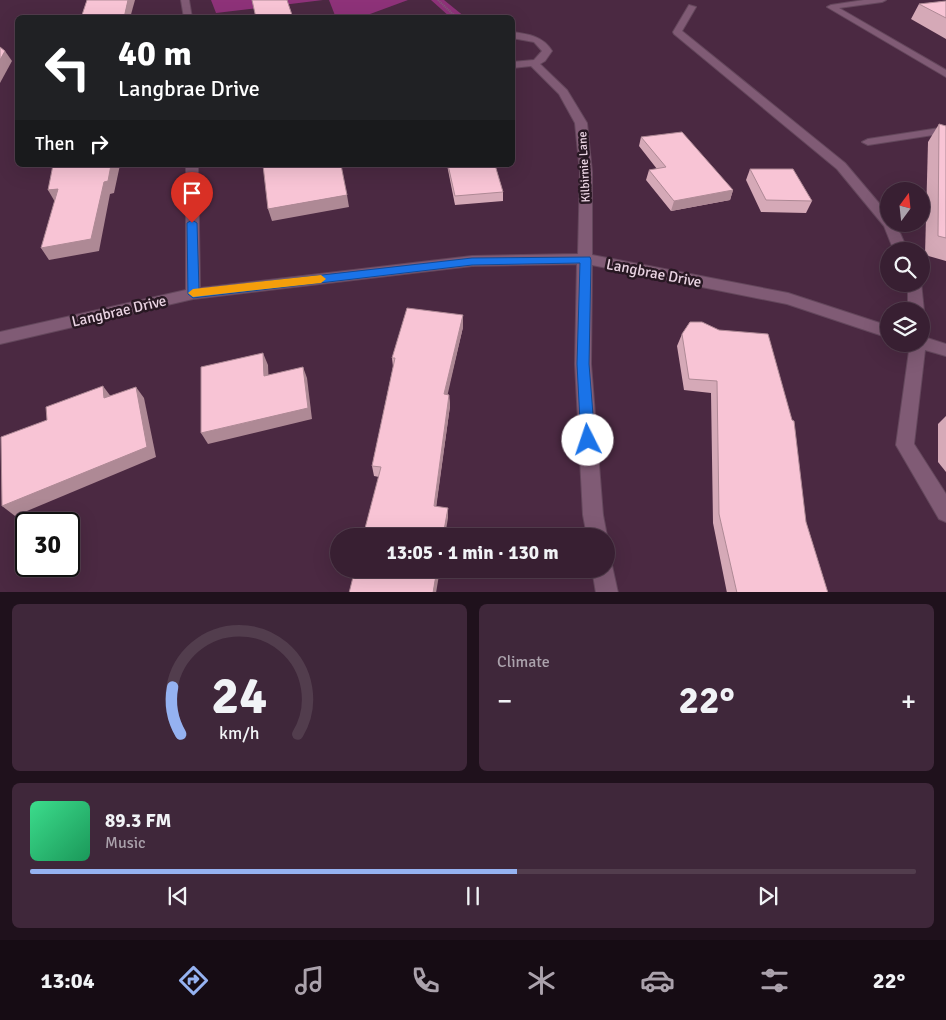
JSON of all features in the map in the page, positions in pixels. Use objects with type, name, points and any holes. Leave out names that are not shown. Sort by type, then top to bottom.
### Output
[{"type":"street","points":[[185,0],[188,15]]},
{"type":"street","points":[[882,0],[831,7],[946,74]]},
{"type":"street","points":[[692,7],[677,32],[841,166],[890,225],[897,242]]},
{"type":"street","points":[[515,36],[534,39],[546,47],[546,55],[533,63],[515,65]]},
{"type":"street","name":"Kilbirnie Lane","points":[[533,63],[562,92],[582,123],[586,172],[583,364],[595,528]]},
{"type":"street","points":[[868,142],[946,130]]},
{"type":"street","points":[[192,167],[193,294]]},
{"type":"street","name":"Langbrae Drive","points":[[0,338],[193,294],[472,262],[586,260],[788,299],[880,329]]},
{"type":"street","points":[[930,346],[946,350]]},
{"type":"street","points":[[919,352],[905,445],[946,512]]},
{"type":"street","points":[[605,578],[607,592]]},
{"type":"path","points":[[438,0],[454,15]]},
{"type":"shaded area","points":[[211,0],[323,0],[216,13]]},
{"type":"shaded area","points":[[329,0],[408,0],[367,15],[335,15]]},
{"type":"shaded area","points":[[431,0],[444,0],[463,15],[448,15]]},
{"type":"building","points":[[87,0],[128,0],[125,15],[82,15]]},
{"type":"building","points":[[252,0],[287,0],[292,15],[255,15]]},
{"type":"building","points":[[946,1],[946,18],[919,4]]},
{"type":"building","points":[[0,47],[5,51],[0,60]]},
{"type":"building","points":[[939,124],[946,126],[946,238],[938,236]]},
{"type":"building","points":[[682,132],[733,190],[674,201],[649,170],[666,167],[641,137]]},
{"type":"building","points":[[53,167],[111,167],[108,181],[104,182],[91,239],[41,248],[58,189],[48,190]]},
{"type":"building","points":[[263,167],[341,167],[347,195],[268,209]]},
{"type":"building","points":[[448,167],[496,167],[503,192],[455,196]]},
{"type":"building","points":[[750,169],[793,169],[812,201],[766,200]]},
{"type":"building","points":[[407,308],[463,315],[444,394],[449,395],[434,506],[448,508],[444,528],[365,528],[381,467],[372,466],[395,358],[392,358]]},
{"type":"building","points":[[690,322],[702,322],[719,330],[768,334],[792,420],[794,421],[806,522],[828,592],[737,592],[719,514],[717,381],[689,379],[682,334]]},
{"type":"building","points":[[263,353],[264,376],[303,367],[308,408],[201,433],[201,367]]},
{"type":"building","points":[[103,386],[104,398],[136,387],[147,447],[2,506],[1,437],[47,420],[46,407]]},
{"type":"building","points":[[353,578],[436,578],[433,592],[349,592]]},
{"type":"slow traffic","points":[[193,293],[321,279]]},
{"type":"route","points":[[192,223],[193,294],[472,262],[586,260],[583,364],[588,440]]}]
